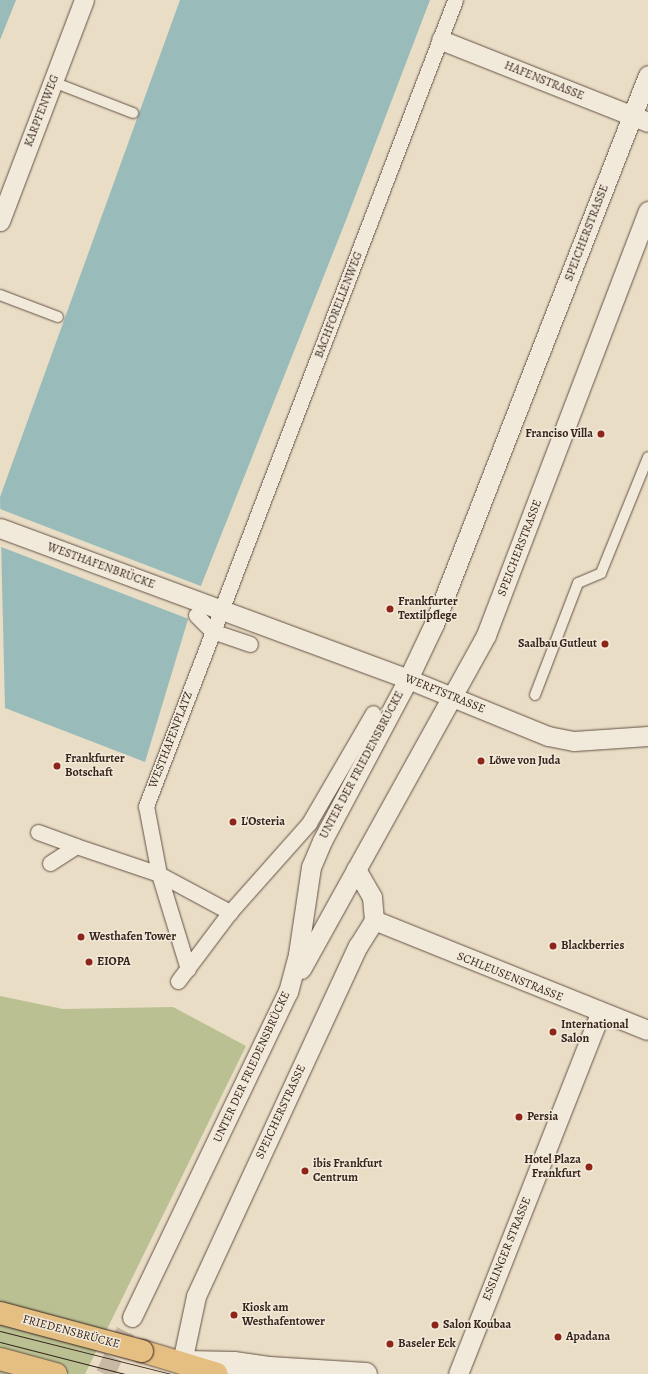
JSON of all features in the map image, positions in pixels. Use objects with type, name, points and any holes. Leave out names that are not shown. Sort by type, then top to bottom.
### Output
[{"type":"main road","name":"FRIEDENSBRÜCKE","points":[[0,1313],[182,1362],[217,1374]]},
{"type":"main road","points":[[0,1359],[56,1374]]},
{"type":"main road","points":[[182,1362],[234,1363],[269,1368],[366,1374]]},
{"type":"street","name":"KARPFENWEG","points":[[0,221],[84,0]]},
{"type":"street","name":"BACHFORELLENWEG","points":[[221,610],[441,40],[455,0]]},
{"type":"street","name":"HAFENSTRASSE","points":[[441,40],[640,119]]},
{"type":"street","name":"SPEICHERSTRASSE","points":[[408,680],[437,617],[640,119],[648,75]]},
{"type":"street","name":"SPEICHERSTRASSE","points":[[288,992],[453,698],[486,635],[644,228],[648,211]]},
{"type":"street","name":"WESTHAFENBRÜCKE","points":[[0,528],[199,609]]},
{"type":"street","name":"WERFTSTRASSE","points":[[199,609],[221,610],[408,680],[548,736],[574,741],[648,736]]},
{"type":"street","points":[[199,609],[212,631],[250,644]]},
{"type":"street","name":"WESTHAFENPLATZ","points":[[188,969],[159,874],[146,806],[221,610]]},
{"type":"street","name":"UNTER DER FRIEDENSBRÜCKE","points":[[132,1317],[288,992],[298,954],[311,867],[322,841],[408,680]]},
{"type":"street","name":"UNTER DER FRIEDENSBRÜCKE","points":[[178,981],[230,912],[309,824],[373,713]]},
{"type":"street","points":[[38,832],[159,874],[230,912]]},
{"type":"street","points":[[50,863],[76,846]]},
{"type":"street","points":[[356,869],[372,897],[374,920]]},
{"type":"street","name":"SPEICHERSTRASSE","points":[[182,1362],[196,1296],[358,946],[374,920]]},
{"type":"street","name":"SCHLEUSENSTRASSE","points":[[374,920],[600,1013],[648,1030]]},
{"type":"street","name":"ESSLINGER STRASSE","points":[[458,1374],[600,1013]]},
{"type":"lane","points":[[53,82],[133,113]]},
{"type":"lane","points":[[0,295],[58,317]]},
{"type":"lane","points":[[535,695],[578,583],[601,574],[648,457]]},
{"type":"green space","points":[[0,996],[63,1009],[173,1007],[246,1046],[85,1374],[0,1374]]},
{"type":"water","points":[[0,0],[16,0],[0,40]]},
{"type":"water","points":[[180,0],[430,0],[348,215],[189,616],[145,762],[5,708],[0,497]]},
{"type":"pier","points":[[0,509],[203,587],[190,619],[0,546]]},
{"type":"tunnel","points":[[105,1374],[132,1317]]},
{"type":"tram line","points":[[0,1331],[171,1374]]},
{"type":"tram line","points":[[0,1342],[125,1374]]},
{"type":"place","name":"Franciso Villa","points":[[601,434]]},
{"type":"place","name":"Frankfurter Textilpflege","points":[[390,609]]},
{"type":"place","name":"Saalbau Gutleut","points":[[605,644]]},
{"type":"place","name":"Löwe von Juda","points":[[481,761]]},
{"type":"place","name":"Frankfurter Botschaft","points":[[57,766]]},
{"type":"place","name":"L'Osteria","points":[[233,822]]},
{"type":"place","name":"Westhafen Tower","points":[[81,937]]},
{"type":"place","name":"Blackberries","points":[[553,946]]},
{"type":"place","name":"EIOPA","points":[[89,962]]},
{"type":"place","name":"International Salon","points":[[553,1032]]},
{"type":"place","name":"Persia","points":[[519,1117]]},
{"type":"place","name":"Hotel Plaza Frankfurt","points":[[589,1167]]},
{"type":"place","name":"ibis Frankfurt Centrum","points":[[305,1171]]},
{"type":"place","name":"Kiosk am Westhafentower","points":[[234,1315]]},
{"type":"place","name":"Salon Koubaa","points":[[435,1325]]},
{"type":"place","name":"Apadana","points":[[558,1337]]},
{"type":"place","name":"Baseler Eck","points":[[390,1344]]}]
